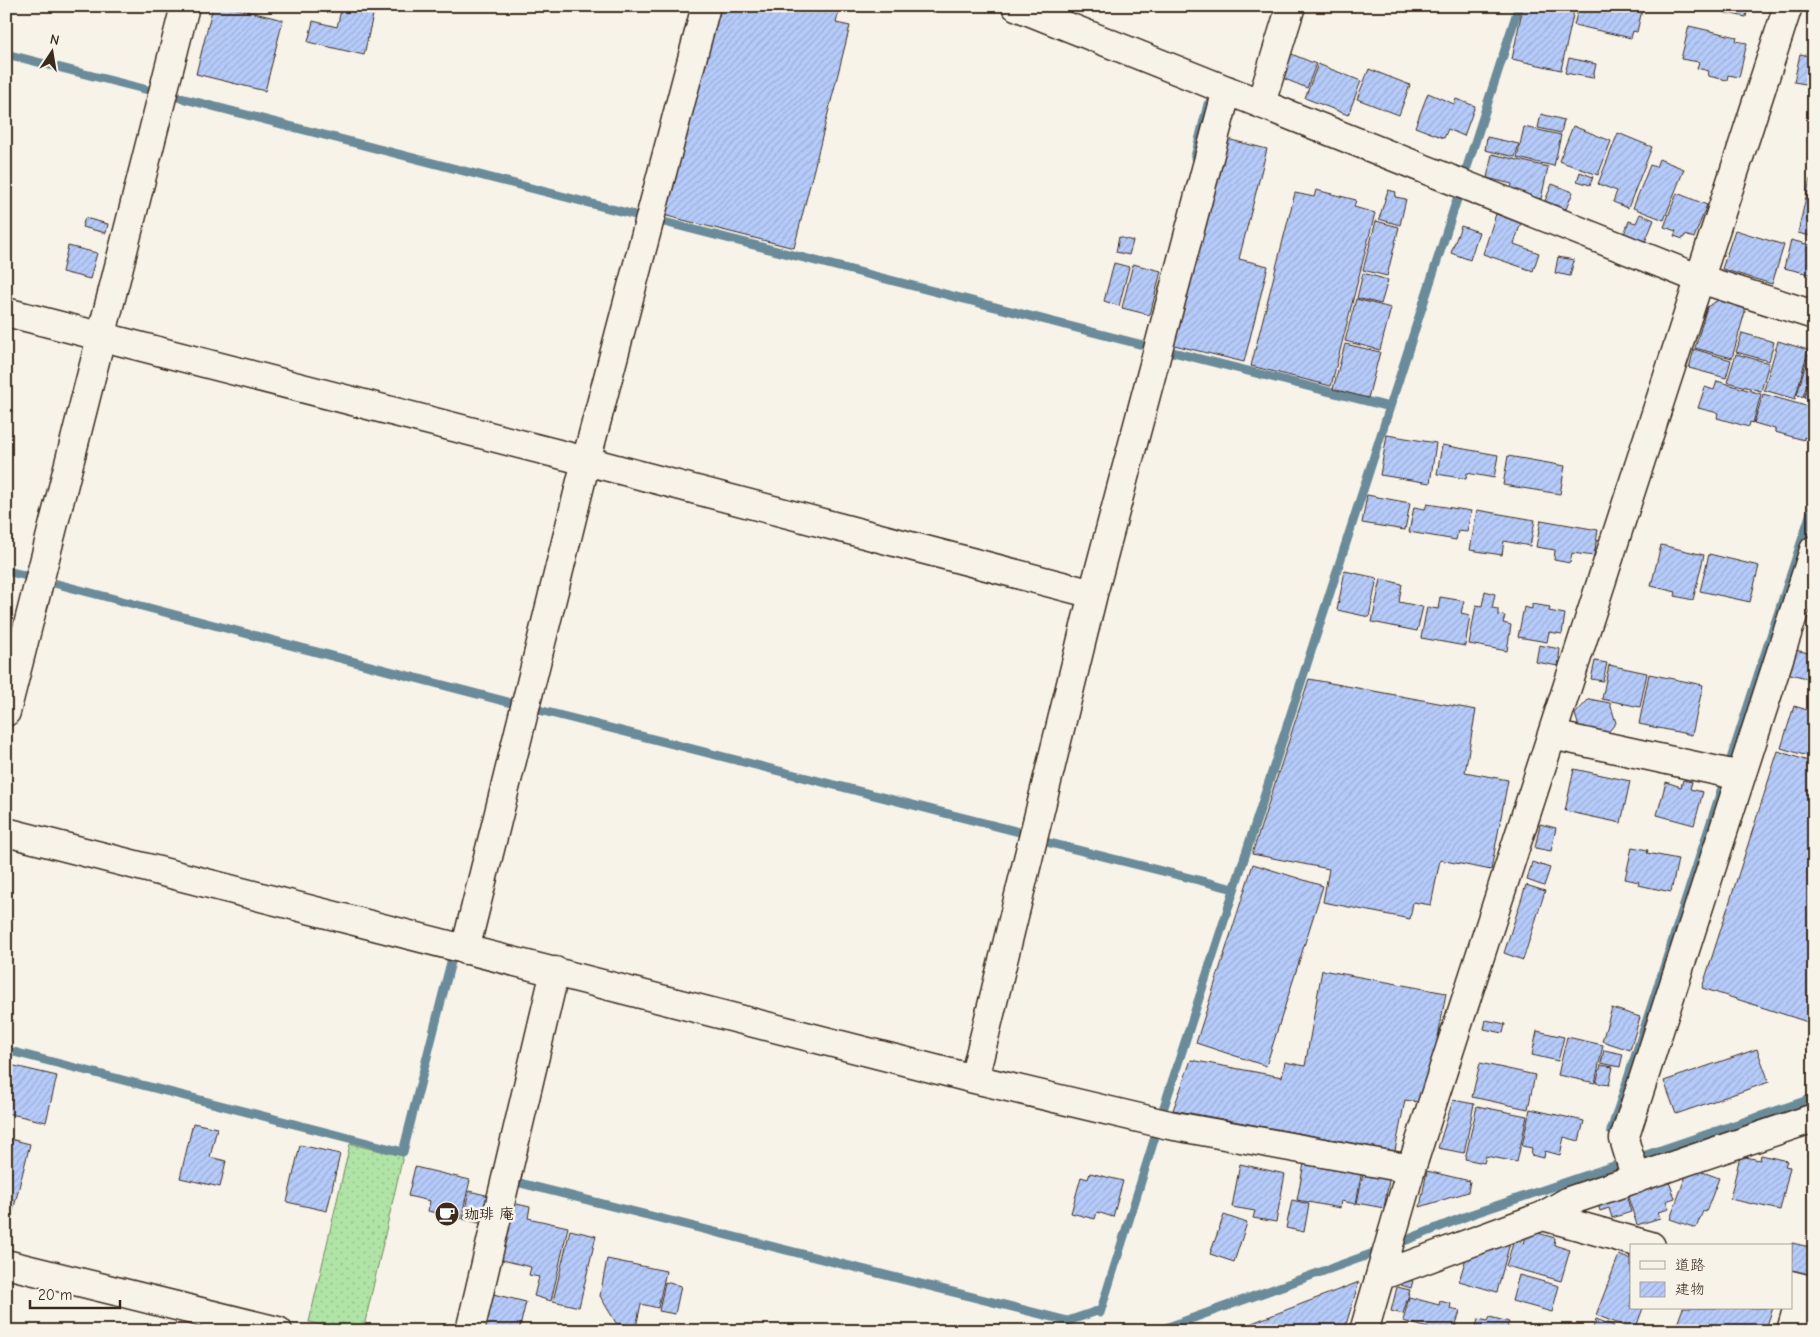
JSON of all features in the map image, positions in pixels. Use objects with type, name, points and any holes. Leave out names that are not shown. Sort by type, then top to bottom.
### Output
[{"type":"street","points":[[6,712],[184,6]]},
{"type":"street","points":[[465,950],[586,461],[706,6]]},
{"type":"street","points":[[1016,6],[1700,279],[1814,315]]},
{"type":"street","points":[[1261,103],[1291,6]]},
{"type":"street","points":[[1364,1331],[1411,1169],[1788,6]]},
{"type":"street","points":[[974,1079],[1093,594],[1227,90]]},
{"type":"street","points":[[6,312],[1093,594]]},
{"type":"street","points":[[1634,1175],[1624,1138],[1814,550]]},
{"type":"street","points":[[1552,735],[1741,776]]},
{"type":"street","points":[[6,832],[974,1079],[1169,1126],[1411,1169]]},
{"type":"street","points":[[470,1331],[555,971]]},
{"type":"street","points":[[1382,1271],[1543,1216],[1569,1201],[1634,1175],[1814,1118]]},
{"type":"street","points":[[1543,1216],[1644,1244]]},
{"type":"street","points":[[6,1264],[278,1331]]},
{"type":"street","points":[[1792,1331],[1803,1288]]},
{"type":"green space","points":[[350,1144],[403,1156],[363,1331],[347,1331],[309,1322]]},
{"type":"building","points":[[213,6],[226,6],[283,20],[265,91],[196,74]]},
{"type":"building","points":[[342,6],[375,6],[364,55],[308,42],[313,21],[337,27]]},
{"type":"building","points":[[716,6],[818,6],[839,11],[836,23],[850,26],[794,248],[663,215]]},
{"type":"building","points":[[1523,6],[1575,6],[1561,70],[1512,59]]},
{"type":"building","points":[[1579,6],[1625,6],[1642,10],[1637,32],[1633,31],[1631,38],[1574,25]]},
{"type":"building","points":[[1718,6],[1748,6],[1746,17],[1717,11]]},
{"type":"building","points":[[1689,26],[1737,37],[1736,41],[1747,43],[1739,77],[1728,75],[1727,80],[1708,76],[1709,71],[1697,68],[1699,62],[1681,59]]},
{"type":"building","points":[[1289,53],[1316,64],[1307,88],[1280,77]]},
{"type":"building","points":[[1800,54],[1814,57],[1814,94],[1809,93],[1811,85],[1794,82]]},
{"type":"building","points":[[1569,58],[1596,64],[1593,78],[1565,73]]},
{"type":"building","points":[[1318,64],[1361,81],[1348,115],[1305,98]]},
{"type":"building","points":[[1369,69],[1410,85],[1399,115],[1357,99]]},
{"type":"building","points":[[1428,93],[1454,104],[1456,99],[1475,106],[1464,136],[1448,129],[1444,138],[1415,127]]},
{"type":"building","points":[[1541,114],[1564,120],[1561,133],[1538,128]]},
{"type":"building","points":[[1573,126],[1611,141],[1598,175],[1559,161]]},
{"type":"building","points":[[1524,127],[1561,135],[1554,166],[1517,158]]},
{"type":"building","points":[[1618,133],[1652,147],[1628,208],[1613,202],[1617,191],[1598,184]]},
{"type":"building","points":[[1487,137],[1519,144],[1515,157],[1485,150]]},
{"type":"building","points":[[1223,138],[1267,149],[1239,259],[1268,266],[1244,362],[1170,344]]},
{"type":"building","points":[[1492,154],[1548,167],[1541,199],[1511,192],[1512,184],[1487,178]]},
{"type":"building","points":[[1659,159],[1684,169],[1664,220],[1633,208],[1650,165],[1656,167]]},
{"type":"building","points":[[1580,172],[1593,177],[1590,185],[1577,181]]},
{"type":"building","points":[[1810,179],[1814,180],[1814,237],[1798,233]]},
{"type":"building","points":[[1552,184],[1573,192],[1566,209],[1545,201]]},
{"type":"building","points":[[1316,190],[1356,200],[1354,207],[1375,213],[1331,386],[1251,366],[1295,193],[1314,197]]},
{"type":"building","points":[[1388,190],[1396,192],[1395,197],[1406,199],[1400,225],[1379,219]]},
{"type":"building","points":[[1677,193],[1707,205],[1694,238],[1685,235],[1683,239],[1674,236],[1676,231],[1664,227]]},
{"type":"building","points":[[1496,214],[1521,222],[1514,244],[1539,253],[1533,271],[1483,254]]},
{"type":"building","points":[[1640,214],[1654,220],[1645,242],[1624,234],[1629,221],[1636,223]]},
{"type":"building","points":[[85,218],[108,224],[106,233],[82,227]]},
{"type":"building","points":[[1376,221],[1399,227],[1387,276],[1363,270]]},
{"type":"building","points":[[1461,226],[1479,232],[1470,260],[1451,253]]},
{"type":"building","points":[[1735,230],[1784,245],[1772,284],[1722,269]]},
{"type":"building","points":[[1119,237],[1133,241],[1129,255],[1116,252]]},
{"type":"building","points":[[1791,240],[1814,246],[1814,275],[1784,268]]},
{"type":"building","points":[[68,246],[97,253],[90,279],[62,272]]},
{"type":"building","points":[[1558,257],[1574,260],[1570,276],[1555,273]]},
{"type":"building","points":[[1114,263],[1129,267],[1119,306],[1104,301]]},
{"type":"building","points":[[1133,264],[1161,271],[1150,315],[1122,308]]},
{"type":"building","points":[[1363,273],[1388,280],[1381,304],[1357,298]]},
{"type":"building","points":[[1356,299],[1391,308],[1380,350],[1345,341]]},
{"type":"building","points":[[1718,300],[1746,308],[1732,358],[1695,348],[1707,307]]},
{"type":"building","points":[[1742,333],[1774,342],[1769,361],[1736,352]]},
{"type":"building","points":[[1778,341],[1808,350],[1795,399],[1764,390]]},
{"type":"building","points":[[1345,344],[1380,352],[1368,398],[1333,389]]},
{"type":"building","points":[[1694,349],[1731,360],[1726,378],[1689,368]]},
{"type":"building","points":[[1736,354],[1769,363],[1761,391],[1727,382]]},
{"type":"building","points":[[1808,355],[1814,356],[1814,361],[1803,397],[1797,395]]},
{"type":"building","points":[[1814,363],[1814,388],[1807,386]]},
{"type":"building","points":[[1717,381],[1761,394],[1753,423],[1750,422],[1749,427],[1717,418],[1718,413],[1698,408],[1705,387],[1714,390]]},
{"type":"building","points":[[1807,388],[1814,389],[1814,400],[1804,398]]},
{"type":"building","points":[[1763,394],[1806,406],[1808,402],[1814,404],[1814,434],[1811,439],[1804,437],[1804,440],[1775,432],[1775,429],[1754,423]]},
{"type":"building","points":[[1387,435],[1436,443],[1430,483],[1380,475]]},
{"type":"building","points":[[1442,445],[1498,455],[1494,478],[1467,473],[1466,479],[1437,474]]},
{"type":"building","points":[[1508,456],[1565,466],[1560,494],[1503,485]]},
{"type":"building","points":[[1367,495],[1410,503],[1405,530],[1362,523]]},
{"type":"building","points":[[1427,504],[1471,511],[1467,532],[1458,531],[1456,540],[1409,532],[1414,507],[1425,509]]},
{"type":"building","points":[[1477,510],[1535,520],[1530,546],[1504,541],[1502,555],[1470,550]]},
{"type":"building","points":[[1541,520],[1598,530],[1594,556],[1572,553],[1570,563],[1554,560],[1555,550],[1536,547]]},
{"type":"building","points":[[1661,545],[1704,555],[1693,600],[1675,596],[1676,592],[1651,586]]},
{"type":"building","points":[[1709,554],[1759,566],[1750,602],[1700,591]]},
{"type":"building","points":[[1345,571],[1377,578],[1369,617],[1337,610]]},
{"type":"building","points":[[1381,579],[1402,584],[1399,602],[1423,607],[1417,631],[1372,622]]},
{"type":"building","points":[[1485,591],[1495,594],[1492,608],[1498,609],[1498,615],[1505,616],[1503,623],[1511,625],[1507,651],[1469,644],[1476,605],[1482,606]]},
{"type":"building","points":[[1440,597],[1464,601],[1461,613],[1470,615],[1465,646],[1421,638],[1427,607],[1438,609]]},
{"type":"building","points":[[1532,604],[1550,607],[1549,611],[1565,614],[1562,634],[1549,632],[1547,642],[1518,637],[1524,607],[1532,609]]},
{"type":"building","points":[[1539,645],[1560,649],[1558,666],[1536,662]]},
{"type":"building","points":[[1791,649],[1813,654],[1807,678],[1786,673]]},
{"type":"building","points":[[1595,661],[1607,663],[1603,681],[1591,679]]},
{"type":"building","points":[[1609,665],[1647,673],[1640,707],[1602,699]]},
{"type":"building","points":[[1649,674],[1703,685],[1692,735],[1639,724]]},
{"type":"building","points":[[1309,679],[1476,710],[1465,772],[1508,780],[1491,870],[1440,860],[1431,905],[1413,902],[1410,919],[1323,902],[1329,869],[1252,854]]},
{"type":"building","points":[[1589,699],[1610,703],[1616,723],[1602,739],[1581,734],[1575,714]]},
{"type":"building","points":[[1794,706],[1814,712],[1814,758],[1781,748]]},
{"type":"building","points":[[1778,751],[1814,763],[1814,1024],[1702,988]]},
{"type":"building","points":[[1574,769],[1630,781],[1621,823],[1565,811]]},
{"type":"building","points":[[1683,780],[1692,782],[1690,789],[1703,792],[1694,825],[1657,815],[1666,782],[1681,787]]},
{"type":"building","points":[[1540,824],[1556,828],[1551,851],[1535,848]]},
{"type":"building","points":[[1632,847],[1648,850],[1647,853],[1678,859],[1671,892],[1638,885],[1639,882],[1625,879]]},
{"type":"building","points":[[1532,862],[1550,868],[1544,886],[1527,880]]},
{"type":"building","points":[[1253,864],[1323,886],[1266,1066],[1196,1043]]},
{"type":"building","points":[[1526,885],[1545,891],[1523,960],[1504,953]]},
{"type":"building","points":[[1322,970],[1446,993],[1436,1048],[1418,1102],[1405,1100],[1395,1151],[1173,1110],[1191,1060],[1282,1077],[1285,1062],[1305,1066]]},
{"type":"building","points":[[1612,1008],[1640,1017],[1630,1050],[1602,1041]]},
{"type":"building","points":[[1486,1020],[1505,1024],[1503,1033],[1484,1029]]},
{"type":"building","points":[[1537,1031],[1564,1037],[1558,1061],[1532,1055]]},
{"type":"building","points":[[1567,1037],[1603,1045],[1595,1083],[1558,1075]]},
{"type":"building","points":[[1757,1049],[1769,1082],[1676,1114],[1664,1081]]},
{"type":"building","points":[[1604,1050],[1623,1054],[1620,1067],[1601,1063]]},
{"type":"building","points":[[1480,1063],[1535,1075],[1528,1109],[1472,1097]]},
{"type":"building","points":[[6,1064],[57,1076],[46,1122],[6,1113]]},
{"type":"building","points":[[1601,1065],[1613,1067],[1609,1085],[1596,1083]]},
{"type":"building","points":[[1453,1100],[1474,1104],[1464,1153],[1438,1148]]},
{"type":"building","points":[[1477,1106],[1527,1116],[1517,1162],[1486,1156],[1484,1163],[1465,1159]]},
{"type":"building","points":[[1530,1109],[1584,1121],[1579,1141],[1564,1137],[1560,1155],[1545,1151],[1544,1158],[1531,1155],[1532,1148],[1522,1146]]},
{"type":"building","points":[[193,1123],[217,1128],[210,1157],[226,1161],[220,1187],[180,1178]]},
{"type":"building","points":[[1814,1134],[1814,1158],[1807,1156]]},
{"type":"building","points":[[6,1138],[30,1144],[12,1215],[6,1214]]},
{"type":"building","points":[[300,1145],[340,1154],[327,1211],[287,1202]]},
{"type":"building","points":[[1761,1155],[1787,1161],[1785,1166],[1790,1167],[1780,1210],[1730,1199],[1740,1156],[1760,1160]]},
{"type":"building","points":[[1305,1158],[1362,1170],[1356,1204],[1341,1201],[1340,1208],[1297,1200]]},
{"type":"building","points":[[1240,1164],[1285,1174],[1276,1222],[1253,1218],[1255,1211],[1232,1207]]},
{"type":"building","points":[[415,1167],[470,1180],[461,1219],[428,1211],[430,1201],[408,1196]]},
{"type":"building","points":[[1689,1167],[1719,1178],[1706,1212],[1703,1211],[1696,1228],[1670,1219]]},
{"type":"building","points":[[1364,1169],[1390,1175],[1384,1208],[1357,1203]]},
{"type":"building","points":[[1427,1171],[1470,1181],[1468,1192],[1420,1207]]},
{"type":"building","points":[[1090,1173],[1123,1181],[1113,1217],[1097,1212],[1095,1219],[1071,1213],[1081,1177],[1088,1179]]},
{"type":"building","points":[[1666,1174],[1675,1198],[1666,1201],[1669,1209],[1658,1212],[1660,1218],[1637,1225],[1625,1188]]},
{"type":"building","points":[[1624,1188],[1631,1212],[1612,1218],[1609,1208],[1600,1211],[1596,1197]]},
{"type":"building","points":[[469,1191],[490,1196],[483,1224],[463,1219]]},
{"type":"building","points":[[1292,1200],[1309,1204],[1304,1232],[1286,1228]]},
{"type":"building","points":[[508,1202],[530,1207],[528,1218],[568,1227],[551,1301],[534,1296],[539,1277],[529,1275],[531,1267],[494,1258]]},
{"type":"building","points":[[1224,1215],[1247,1223],[1234,1262],[1210,1254]]},
{"type":"building","points":[[570,1230],[596,1236],[579,1307],[553,1301]]},
{"type":"building","points":[[1528,1230],[1555,1238],[1554,1245],[1570,1250],[1561,1281],[1506,1266],[1514,1240],[1524,1243]]},
{"type":"building","points":[[1511,1239],[1497,1292],[1459,1281],[1467,1255]]},
{"type":"building","points":[[1792,1244],[1814,1248],[1814,1278],[1792,1273]]},
{"type":"building","points":[[1619,1255],[1629,1259],[1630,1255],[1630,1310],[1642,1310],[1635,1330],[1596,1315]]},
{"type":"building","points":[[607,1259],[666,1271],[658,1308],[641,1304],[636,1327],[616,1323],[600,1296]]},
{"type":"building","points":[[1519,1275],[1559,1286],[1552,1312],[1512,1301]]},
{"type":"building","points":[[1403,1278],[1413,1281],[1411,1288],[1401,1285]]},
{"type":"building","points":[[665,1282],[681,1286],[675,1314],[659,1311]]},
{"type":"building","points":[[1359,1282],[1344,1331],[1231,1331]]},
{"type":"building","points":[[1397,1287],[1410,1290],[1403,1314],[1391,1311]]},
{"type":"building","points":[[489,1293],[526,1302],[519,1331],[479,1331]]},
{"type":"building","points":[[1409,1297],[1439,1305],[1440,1301],[1451,1304],[1450,1309],[1460,1311],[1454,1331],[1439,1331],[1403,1321]]},
{"type":"building","points":[[1682,1310],[1772,1310],[1765,1331],[1686,1331],[1676,1327]]},
{"type":"building","points":[[1490,1317],[1509,1322],[1507,1327],[1522,1331],[1475,1331],[1478,1319],[1488,1321]]},
{"type":"building","points":[[1596,1319],[1614,1326],[1612,1331],[1592,1331]]},
{"type":"waterway","points":[[1467,167],[1519,6]]},
{"type":"waterway","points":[[6,54],[156,92]]},
{"type":"waterway","points":[[173,96],[643,217]]},
{"type":"waterway","points":[[1195,157],[1208,104]]},
{"type":"waterway","points":[[1163,1110],[1458,196]]},
{"type":"waterway","points":[[664,222],[1147,346]]},
{"type":"waterway","points":[[1165,350],[1390,407]]},
{"type":"waterway","points":[[1730,762],[1814,503]]},
{"type":"waterway","points":[[6,571],[32,577]]},
{"type":"waterway","points":[[46,581],[515,704],[514,710]]},
{"type":"waterway","points":[[535,709],[1023,833],[1026,824]]},
{"type":"waterway","points":[[1611,1131],[1722,788]]},
{"type":"waterway","points":[[1046,842],[1234,889]]},
{"type":"waterway","points":[[6,1050],[403,1152],[453,954]]},
{"type":"waterway","points":[[1394,1245],[1472,1214],[1814,1098]]},
{"type":"waterway","points":[[1100,1313],[1154,1140]]},
{"type":"waterway","points":[[512,1181],[1068,1321],[1100,1310]]},
{"type":"waterway","points":[[1157,1331],[1382,1250]]},
{"type":"place","name":"珈琲 庵","points":[[447,1214]]}]
